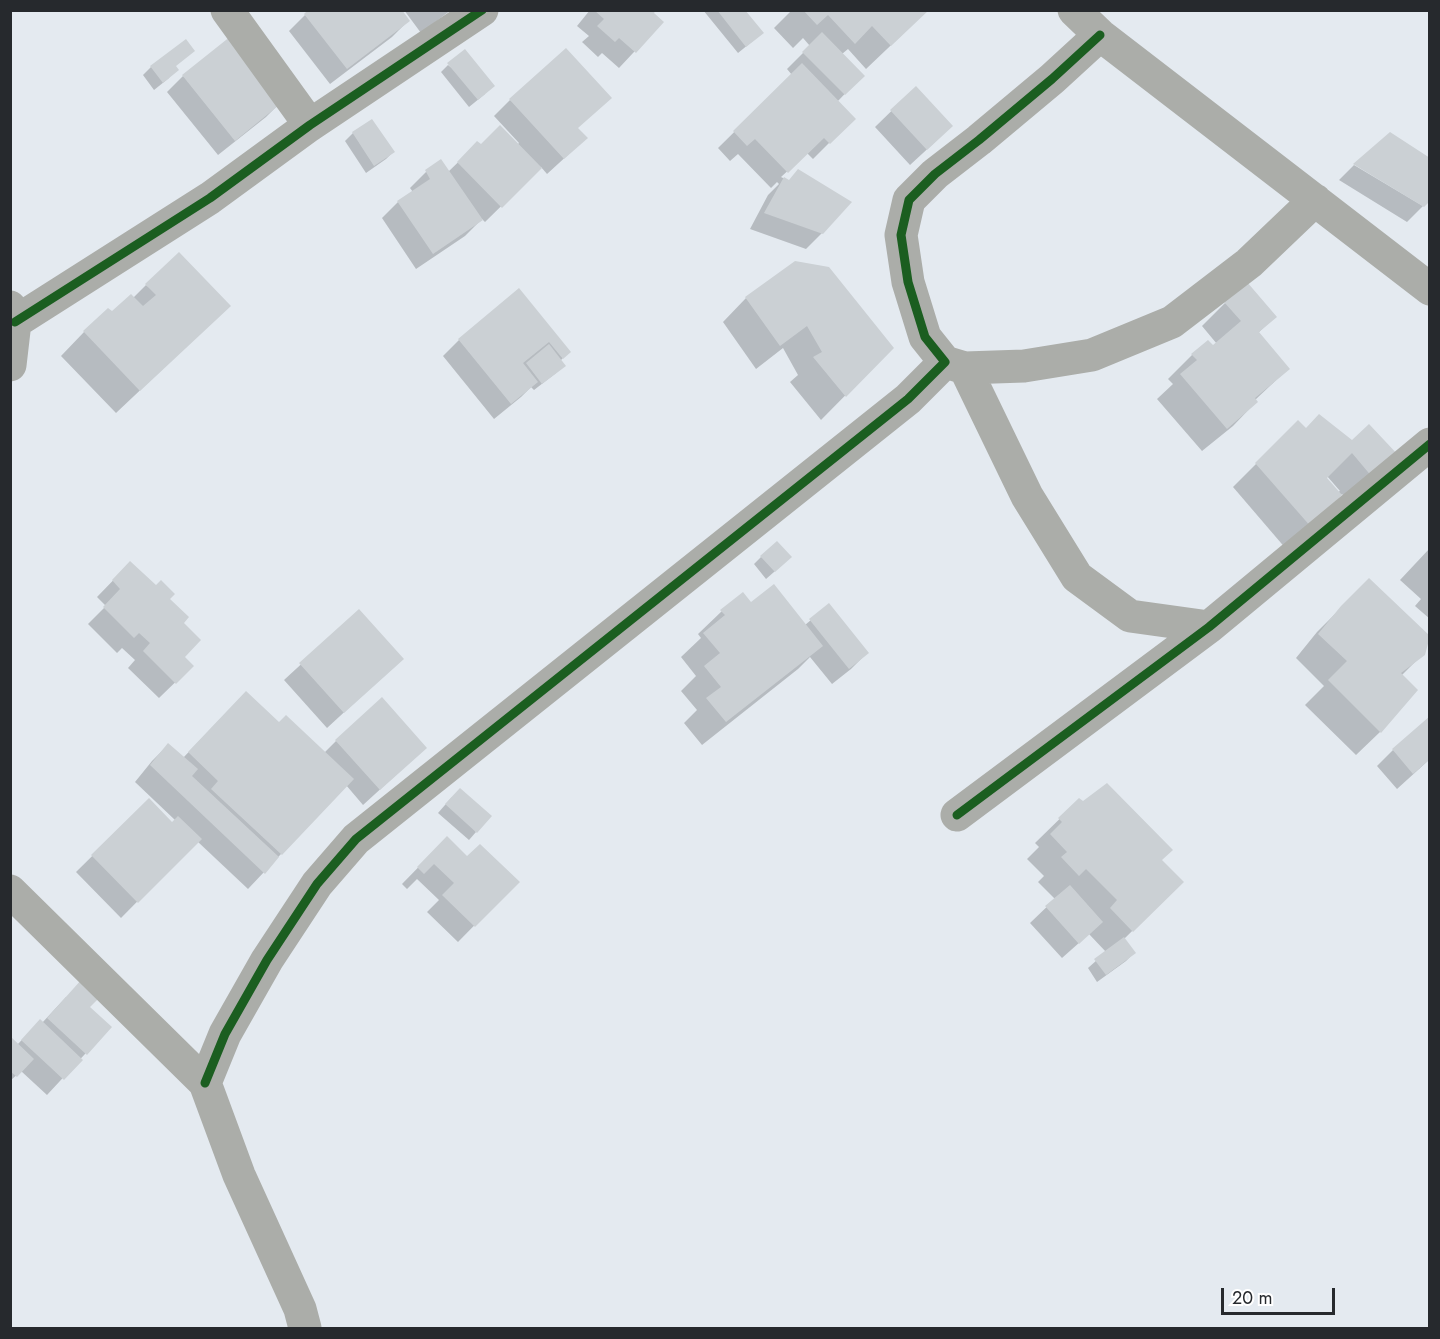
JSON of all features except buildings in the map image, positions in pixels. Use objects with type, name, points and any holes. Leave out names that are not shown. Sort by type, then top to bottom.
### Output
[{"type":"street","points":[[227,10],[310,125]]},
{"type":"street","points":[[10,365],[13,315],[210,198],[310,125],[482,10]]},
{"type":"street","points":[[1074,10],[1100,35],[1430,289]]},
{"type":"street","points":[[1100,35],[1034,94],[935,174],[909,200],[901,235],[908,282],[925,336],[955,365],[1027,496],[1077,577],[1130,616],[1209,627]]},
{"type":"street","points":[[205,1083],[225,1034],[267,960],[317,884],[356,839],[908,399],[955,365],[1024,366],[1092,355],[1172,322],[1249,263],[1315,200]]},
{"type":"street","points":[[957,815],[1209,627],[1430,444]]},
{"type":"street","points":[[10,891],[205,1083],[239,1175],[300,1309],[305,1329]]},
{"type":"cycle path","points":[[15,322],[210,198],[310,125],[482,10]]},
{"type":"cycle path","points":[[205,1083],[225,1034],[267,960],[317,884],[356,839],[908,399],[945,362],[925,337],[908,282],[901,235],[909,200],[935,174],[1052,79],[1100,35]]},
{"type":"cycle path","points":[[957,815],[1209,627],[1430,444]]}]
